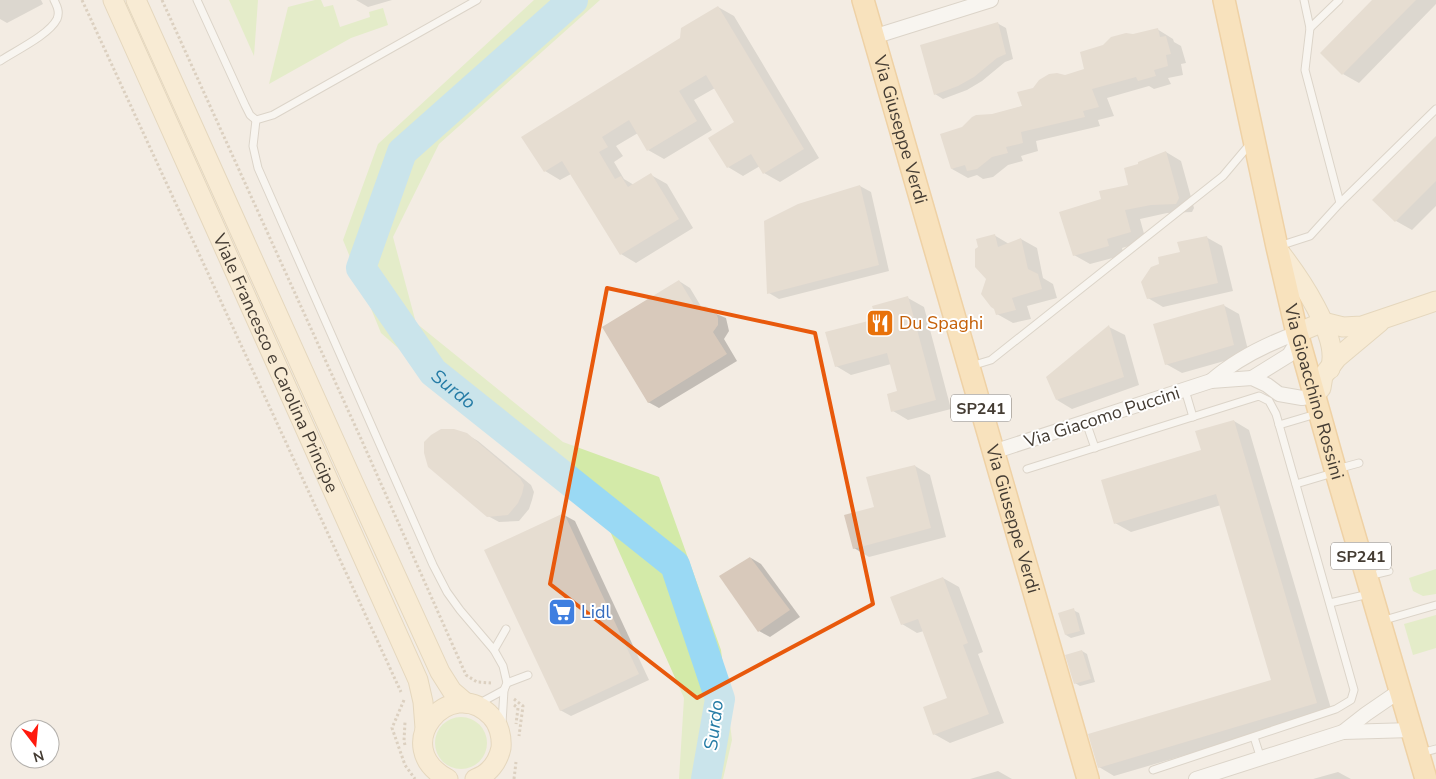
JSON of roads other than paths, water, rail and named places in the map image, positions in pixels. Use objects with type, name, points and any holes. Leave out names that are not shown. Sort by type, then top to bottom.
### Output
[{"type":"main road","name":"Via Giuseppe Verdi","points":[[863,0],[1088,779]]},
{"type":"main road","name":"Via Gioacchino Rossini","points":[[1224,0],[1297,333],[1335,471],[1412,730],[1427,752],[1426,779]]},
{"type":"street","name":"Viale Francesco e Carolina Principe","points":[[113,0],[418,680],[423,702],[425,728],[422,738],[426,758],[431,767],[448,779]]},
{"type":"street","name":"Viale Francesco e Carolina Principe","points":[[136,0],[440,672],[452,691],[471,704],[485,710],[498,726],[501,736]]},
{"type":"street","points":[[873,37],[991,0]]},
{"type":"street","points":[[1277,247],[1300,278],[1323,322],[1333,361],[1330,368]]},
{"type":"street","points":[[1297,333],[1323,322],[1343,327],[1362,326],[1436,301]]},
{"type":"street","points":[[1252,378],[1267,385],[1279,394],[1302,398],[1317,404],[1323,376],[1337,358],[1385,318]]},
{"type":"street","name":"Via Giacomo Puccini","points":[[993,452],[1211,381],[1252,378],[1289,355],[1294,347],[1297,333]]},
{"type":"street","name":"Via Giacomo Puccini","points":[[1211,381],[1225,369],[1262,348],[1297,333]]},
{"type":"street","points":[[1342,732],[1401,690]]},
{"type":"street","points":[[425,728],[430,719],[441,709],[456,704],[471,704]]},
{"type":"street","points":[[1196,779],[1342,732],[1412,730]]},
{"type":"street","points":[[475,779],[493,772],[501,746],[501,736]]},
{"type":"lane","points":[[0,61],[51,27],[57,18],[58,8],[54,0]]},
{"type":"lane","points":[[197,0],[247,110],[256,120],[253,146],[258,168],[433,566],[455,604],[494,650],[504,666],[505,687],[501,736]]},
{"type":"lane","points":[[256,120],[273,115],[477,0]]},
{"type":"lane","points":[[1304,0],[1310,28],[1305,70],[1340,203]]},
{"type":"lane","points":[[1310,28],[1339,0]]},
{"type":"lane","points":[[1277,247],[1310,236],[1340,203],[1436,109]]},
{"type":"lane","points":[[969,367],[991,360],[1223,176],[1254,140]]},
{"type":"lane","points":[[1185,390],[1193,417]]},
{"type":"lane","points":[[1027,469],[1259,396],[1269,400],[1279,424],[1354,690],[1351,700],[1336,709],[1153,770]]},
{"type":"lane","points":[[1279,424],[1317,404]]},
{"type":"lane","points":[[1086,422],[1095,448]]},
{"type":"lane","points":[[1296,484],[1358,463]]},
{"type":"lane","points":[[1330,604],[1369,585],[1389,571]]},
{"type":"lane","points":[[1380,621],[1436,605]]},
{"type":"lane","points":[[494,650],[506,629]]},
{"type":"lane","points":[[471,704],[528,675]]},
{"type":"lane","points":[[1254,737],[1261,759]]},
{"type":"waterway","name":"Surdo","points":[[573,0],[402,152],[361,268],[433,372],[675,565],[720,699],[706,779]]},
{"type":"place","name":"Du Spaghi","points":[[880,323]]},
{"type":"place","name":"Lidl","points":[[562,612]]}]
